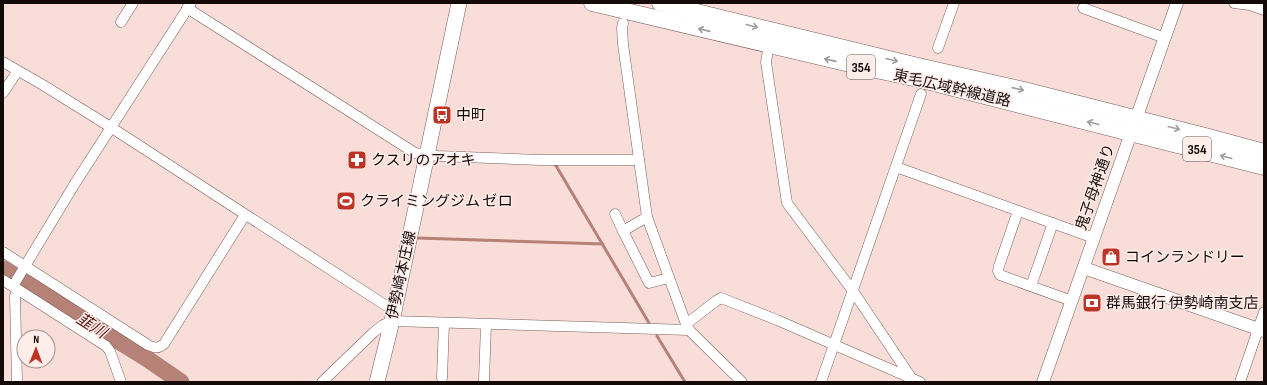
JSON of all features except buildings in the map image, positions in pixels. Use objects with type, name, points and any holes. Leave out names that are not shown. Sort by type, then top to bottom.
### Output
[{"type":"highway","name":"東毛広域幹線道路","points":[[592,3],[926,81],[1134,125],[1205,136],[1264,152]]},
{"type":"highway","name":"東毛広域幹線道路","points":[[660,3],[1134,125],[1264,167]]},
{"type":"main road","name":"伊勢崎本庄線","points":[[377,382],[393,315],[459,3]]},
{"type":"street","points":[[121,22],[133,3]]},
{"type":"street","points":[[938,48],[954,3]]},
{"type":"street","name":"鬼子母神通り","points":[[1043,382],[1177,3]]},
{"type":"street","points":[[1234,3],[1251,4],[1264,10]]},
{"type":"street","points":[[17,382],[15,286],[23,268],[74,185],[189,6],[408,150],[415,153],[542,160],[639,160]]},
{"type":"street","points":[[1083,8],[1165,38]]},
{"type":"street","points":[[623,23],[622,28],[647,217],[688,327],[742,382]]},
{"type":"street","points":[[769,45],[766,57],[766,66],[787,204],[853,292],[916,381]]},
{"type":"street","points":[[3,62],[17,72],[112,128],[385,305],[393,315],[444,323],[486,325],[688,327],[721,298],[916,381]]},
{"type":"street","points":[[3,93],[17,72]]},
{"type":"street","points":[[821,382],[921,94]]},
{"type":"street","points":[[896,167],[1094,238]]},
{"type":"street","points":[[1018,212],[998,271],[1000,275],[1072,302]]},
{"type":"street","points":[[615,214],[649,283],[669,278]]},
{"type":"street","points":[[3,252],[23,268],[148,345],[159,348],[164,344],[245,215]]},
{"type":"street","points":[[623,231],[647,217]]},
{"type":"street","points":[[1031,286],[1053,223]]},
{"type":"street","points":[[1084,268],[1261,330]]},
{"type":"street","points":[[3,280],[15,286],[106,346],[110,350],[121,382]]},
{"type":"street","points":[[1240,382],[1261,330],[1264,312]]},
{"type":"street","points":[[322,382],[393,315]]},
{"type":"street","points":[[442,378],[444,323]]},
{"type":"street","points":[[484,380],[486,325]]},
{"type":"waterway","points":[[555,164],[649,323]]},
{"type":"waterway","points":[[417,238],[603,244]]},
{"type":"waterway","name":"韮川","points":[[3,269],[146,358],[181,382]]},
{"type":"waterway","points":[[657,336],[685,382]]},
{"type":"place","name":"中町","points":[[442,115]]},
{"type":"place","name":"クスリのアオキ","points":[[357,160]]},
{"type":"place","name":"クライミングジム ゼロ","points":[[346,201]]},
{"type":"place","name":"コインランドリー","points":[[1111,257]]},
{"type":"place","name":"群馬銀行 伊勢崎南支店","points":[[1092,303]]}]
